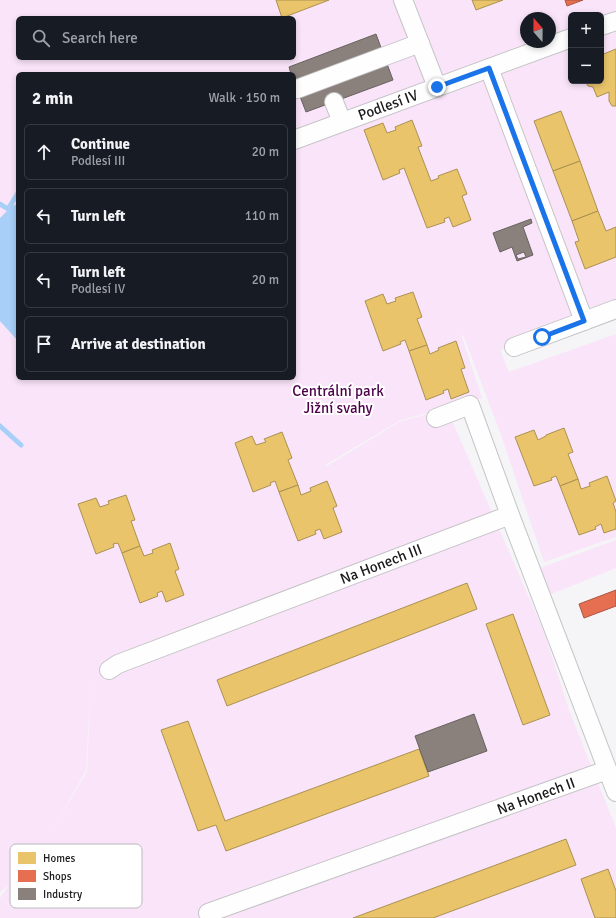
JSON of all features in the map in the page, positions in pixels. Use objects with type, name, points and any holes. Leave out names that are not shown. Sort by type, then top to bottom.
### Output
[{"type":"street","points":[[403,0],[437,87]]},
{"type":"street","points":[[604,25],[616,21]]},
{"type":"street","name":"Podlesí IV","points":[[296,139],[568,39]]},
{"type":"street","points":[[297,89],[420,43]]},
{"type":"street","points":[[489,68],[584,321]]},
{"type":"street","points":[[334,102],[342,122]]},
{"type":"street","points":[[514,347],[616,309]]},
{"type":"street","points":[[436,418],[470,405],[510,515],[616,792]]},
{"type":"street","name":"Na Honech III","points":[[109,670],[118,664],[510,515]]},
{"type":"street","name":"Na Honech II","points":[[208,913],[607,770]]},
{"type":"green space","name":"Centrální park Jižní svahy","points":[[0,0],[616,0],[616,307],[500,350],[509,372],[616,334],[616,537],[544,562],[501,435],[464,337],[461,334],[482,398],[401,420],[325,465],[327,466],[401,421],[447,409],[544,632],[569,710],[616,828],[616,918],[0,918],[0,898],[9,885],[0,892]],"holes":[[[91,677],[87,772],[52,830],[86,771]]]},
{"type":"green space","points":[[616,540],[616,568],[549,595],[540,568]]},
{"type":"water","points":[[16,205],[16,339],[0,321],[0,218],[12,206]]},
{"type":"building: Homes","points":[[276,0],[329,0],[287,16],[281,16]]},
{"type":"building: Homes","points":[[472,0],[503,0],[476,10]]},
{"type":"building: Homes","points":[[616,49],[616,106],[612,106],[609,101],[609,92],[597,97],[593,87],[588,86],[587,84],[604,84],[604,54]]},
{"type":"building: Homes","points":[[561,111],[580,161],[553,171],[534,121]]},
{"type":"building: Homes","points":[[412,120],[422,146],[418,147],[431,181],[439,178],[438,176],[457,169],[467,194],[462,196],[471,220],[453,227],[449,217],[444,219],[445,222],[427,228],[404,168],[399,170],[400,173],[383,180],[364,130],[383,123],[387,133],[396,130],[395,127]]},
{"type":"building: Homes","points":[[580,161],[598,211],[572,221],[553,171]]},
{"type":"building: Homes","points":[[598,211],[606,231],[616,227],[616,257],[585,269],[575,242],[579,241],[572,221]]},
{"type":"building: Homes","points":[[413,292],[422,317],[417,319],[427,345],[409,351],[405,340],[400,342],[401,344],[383,351],[365,301],[383,294],[387,304],[396,301],[395,298]]},
{"type":"building: Homes","points":[[456,341],[465,368],[461,369],[469,392],[451,399],[448,389],[443,391],[444,393],[426,400],[409,351],[427,345],[430,354],[439,350],[438,348]]},
{"type":"building: Homes","points":[[564,428],[573,452],[568,454],[578,479],[560,486],[556,476],[551,478],[552,480],[534,486],[515,437],[534,430],[538,440]]},
{"type":"building: Homes","points":[[282,432],[292,458],[288,460],[298,485],[279,492],[275,481],[270,483],[271,485],[253,492],[235,443],[252,436],[256,445],[266,442],[264,439]]},
{"type":"building: Homes","points":[[607,476],[616,501],[613,503],[616,512],[616,529],[604,533],[601,524],[595,527],[596,529],[579,535],[560,486],[578,479],[581,489],[590,486],[589,483]]},
{"type":"building: Homes","points":[[327,481],[337,506],[333,508],[342,532],[324,539],[320,529],[315,531],[316,534],[298,541],[279,492],[298,485],[301,495],[311,491],[310,488]]},
{"type":"building: Homes","points":[[126,495],[135,520],[131,521],[140,546],[122,553],[118,543],[113,544],[114,547],[96,554],[78,504],[96,498],[100,507],[109,504],[108,501]]},
{"type":"building: Homes","points":[[170,543],[179,569],[175,571],[184,595],[166,602],[162,591],[157,593],[158,596],[140,603],[122,553],[140,546],[144,556],[153,553],[152,550]]},
{"type":"building: Homes","points":[[467,583],[477,609],[227,706],[217,680]]},
{"type":"building: Homes","points":[[513,614],[550,715],[523,725],[486,624]]},
{"type":"building: Homes","points":[[188,721],[225,821],[419,749],[429,776],[226,851],[216,825],[198,831],[161,730]]},
{"type":"building: Homes","points":[[566,839],[576,865],[433,918],[353,918]]},
{"type":"building: Homes","points":[[608,869],[616,891],[616,918],[595,918],[581,879]]},
{"type":"building: Shops","points":[[565,0],[583,0],[567,6]]},
{"type":"building: Shops","points":[[616,590],[616,606],[584,618],[579,604]]},
{"type":"building: Industry","points":[[376,34],[393,80],[306,112],[296,86],[296,72],[290,72],[289,67]]},
{"type":"building: Industry","points":[[531,219],[532,223],[523,227],[533,255],[517,261],[512,247],[500,252],[493,233]],"holes":[[[524,252],[526,257],[518,259],[516,255]]]},
{"type":"building: Industry","points":[[474,714],[487,751],[428,772],[415,736]]},
{"type":"waterway","points":[[0,204],[8,209],[16,196]]},
{"type":"waterway","points":[[0,426],[21,445]]},
{"type":"route","points":[[437,87],[489,68],[584,321],[542,337]]}]
